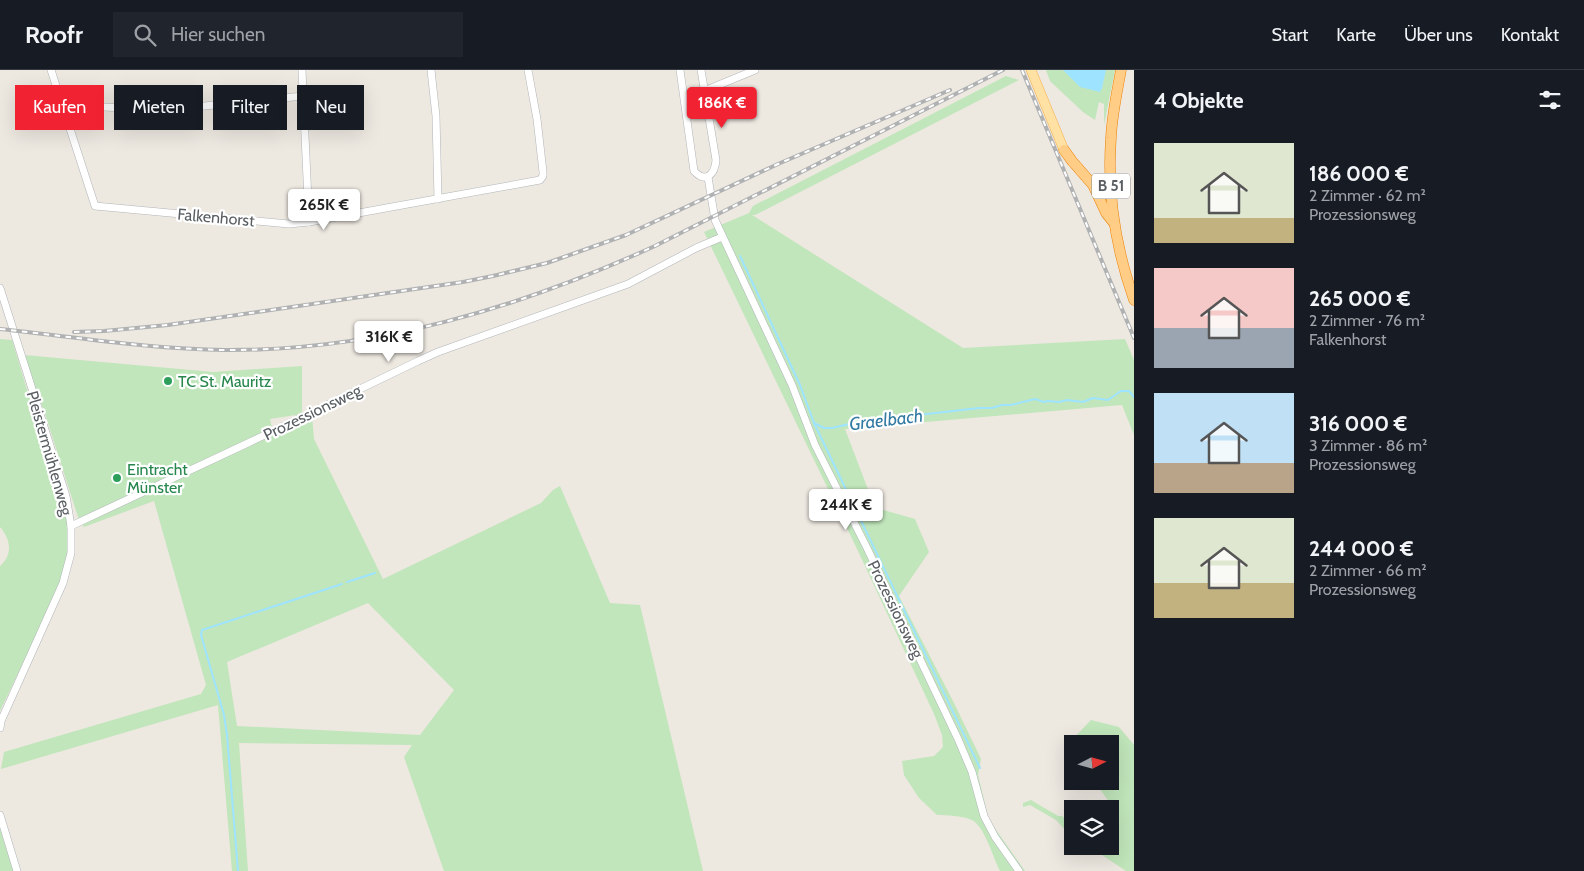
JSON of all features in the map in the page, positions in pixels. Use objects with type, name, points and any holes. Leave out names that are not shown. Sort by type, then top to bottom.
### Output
[{"type":"highway","name":"B 51","points":[[1121,70],[1111,135],[1110,174],[1114,224],[1132,294]]},
{"type":"highway","points":[[1064,150],[1093,185],[1106,213],[1114,224]]},
{"type":"main road","points":[[1031,70],[1064,150]]},
{"type":"street","points":[[51,70],[56,85]]},
{"type":"street","points":[[302,70],[303,85]]},
{"type":"street","points":[[431,70],[436,116],[438,200]]},
{"type":"street","name":"Falkenhorst","points":[[71,130],[96,206],[289,224],[310,222],[438,200],[542,179],[539,133],[528,70]]},
{"type":"street","points":[[680,70],[694,171],[701,177],[708,177]]},
{"type":"street","name":"Prozessionsweg","points":[[701,70],[716,160],[715,168],[708,177],[715,220],[792,385],[827,472],[867,548],[958,739],[972,772],[984,816],[995,837],[1019,871]]},
{"type":"street","points":[[704,91],[755,70]]},
{"type":"street","points":[[104,107],[165,110],[297,97]]},
{"type":"street","points":[[305,130],[310,222]]},
{"type":"street","name":"Prozessionsweg","points":[[71,526],[257,439],[418,360],[628,284],[722,236]]},
{"type":"street","name":"Pleistermühlenweg","points":[[0,288],[66,496],[71,526],[71,553],[63,583],[0,728]]},
{"type":"street","points":[[0,815],[16,871]]},
{"type":"green space","points":[[1046,70],[1115,70],[1104,125],[1104,104],[1099,102],[1095,120],[1083,112],[1050,81]]},
{"type":"green space","points":[[1006,76],[1019,80],[752,215],[963,348],[1125,339],[1134,360],[1134,435],[1122,405],[845,429],[872,500],[880,509],[915,519],[929,552],[899,596],[981,759],[978,775],[989,820],[1025,871],[1000,871],[985,836],[977,824],[972,820],[964,818],[937,815],[919,798],[904,775],[902,761],[934,756],[943,747],[942,735],[858,551],[704,232],[749,213],[753,206]]},
{"type":"green space","points":[[0,339],[12,340],[68,525],[69,551],[63,579],[0,711],[0,566],[7,557],[9,547],[4,532],[0,527]]},
{"type":"green space","points":[[24,355],[213,372],[302,366],[302,414],[270,419],[272,428],[79,520]]},
{"type":"green space","points":[[312,416],[314,439],[383,579],[541,503],[553,490],[560,486],[610,603],[640,605],[703,871],[444,871],[404,757],[412,745],[239,743],[248,871],[232,871],[218,705],[1,769],[4,752],[201,694],[206,685],[154,501],[84,527],[81,523]],"holes":[[[368,603],[454,690],[420,735],[237,726],[227,662]]]},
{"type":"green space","points":[[1091,720],[1119,727],[1134,745],[1134,871],[1126,871],[1102,855],[1119,855],[1119,800],[1108,800],[1100,790],[1119,790],[1119,735],[1077,735]]},
{"type":"green space","points":[[1031,800],[1058,816],[1062,816],[1064,818],[1064,828],[1056,820],[1030,805],[1023,807],[1023,803]]},
{"type":"green space","points":[[0,828],[6,848],[10,849],[16,871],[0,871]]},
{"type":"water","points":[[1063,70],[1106,70],[1100,92],[1080,87]]},
{"type":"waterway","points":[[740,256],[800,385],[814,423],[980,768]]},
{"type":"waterway","name":"Graelbach","points":[[814,423],[824,428],[832,428],[858,422],[992,408],[1035,399],[1044,402],[1067,400],[1083,402],[1093,398],[1108,400],[1121,391],[1129,391],[1134,397]]},
{"type":"waterway","points":[[347,582],[375,573]]},
{"type":"waterway","points":[[238,871],[227,735],[224,715],[201,635],[202,630],[342,584]]},
{"type":"railway","points":[[0,329],[141,345],[225,350],[337,343],[392,334],[446,322],[552,289],[655,246],[1003,70]]},
{"type":"railway","points":[[1022,70],[1134,338]]},
{"type":"railway","points":[[74,332],[168,325],[463,282],[547,263],[626,235],[778,164],[950,90]]},
{"type":"place","name":"TC St. Mauritz","points":[[168,381]]},
{"type":"place","name":"Eintracht Münster","points":[[117,478]]}]
